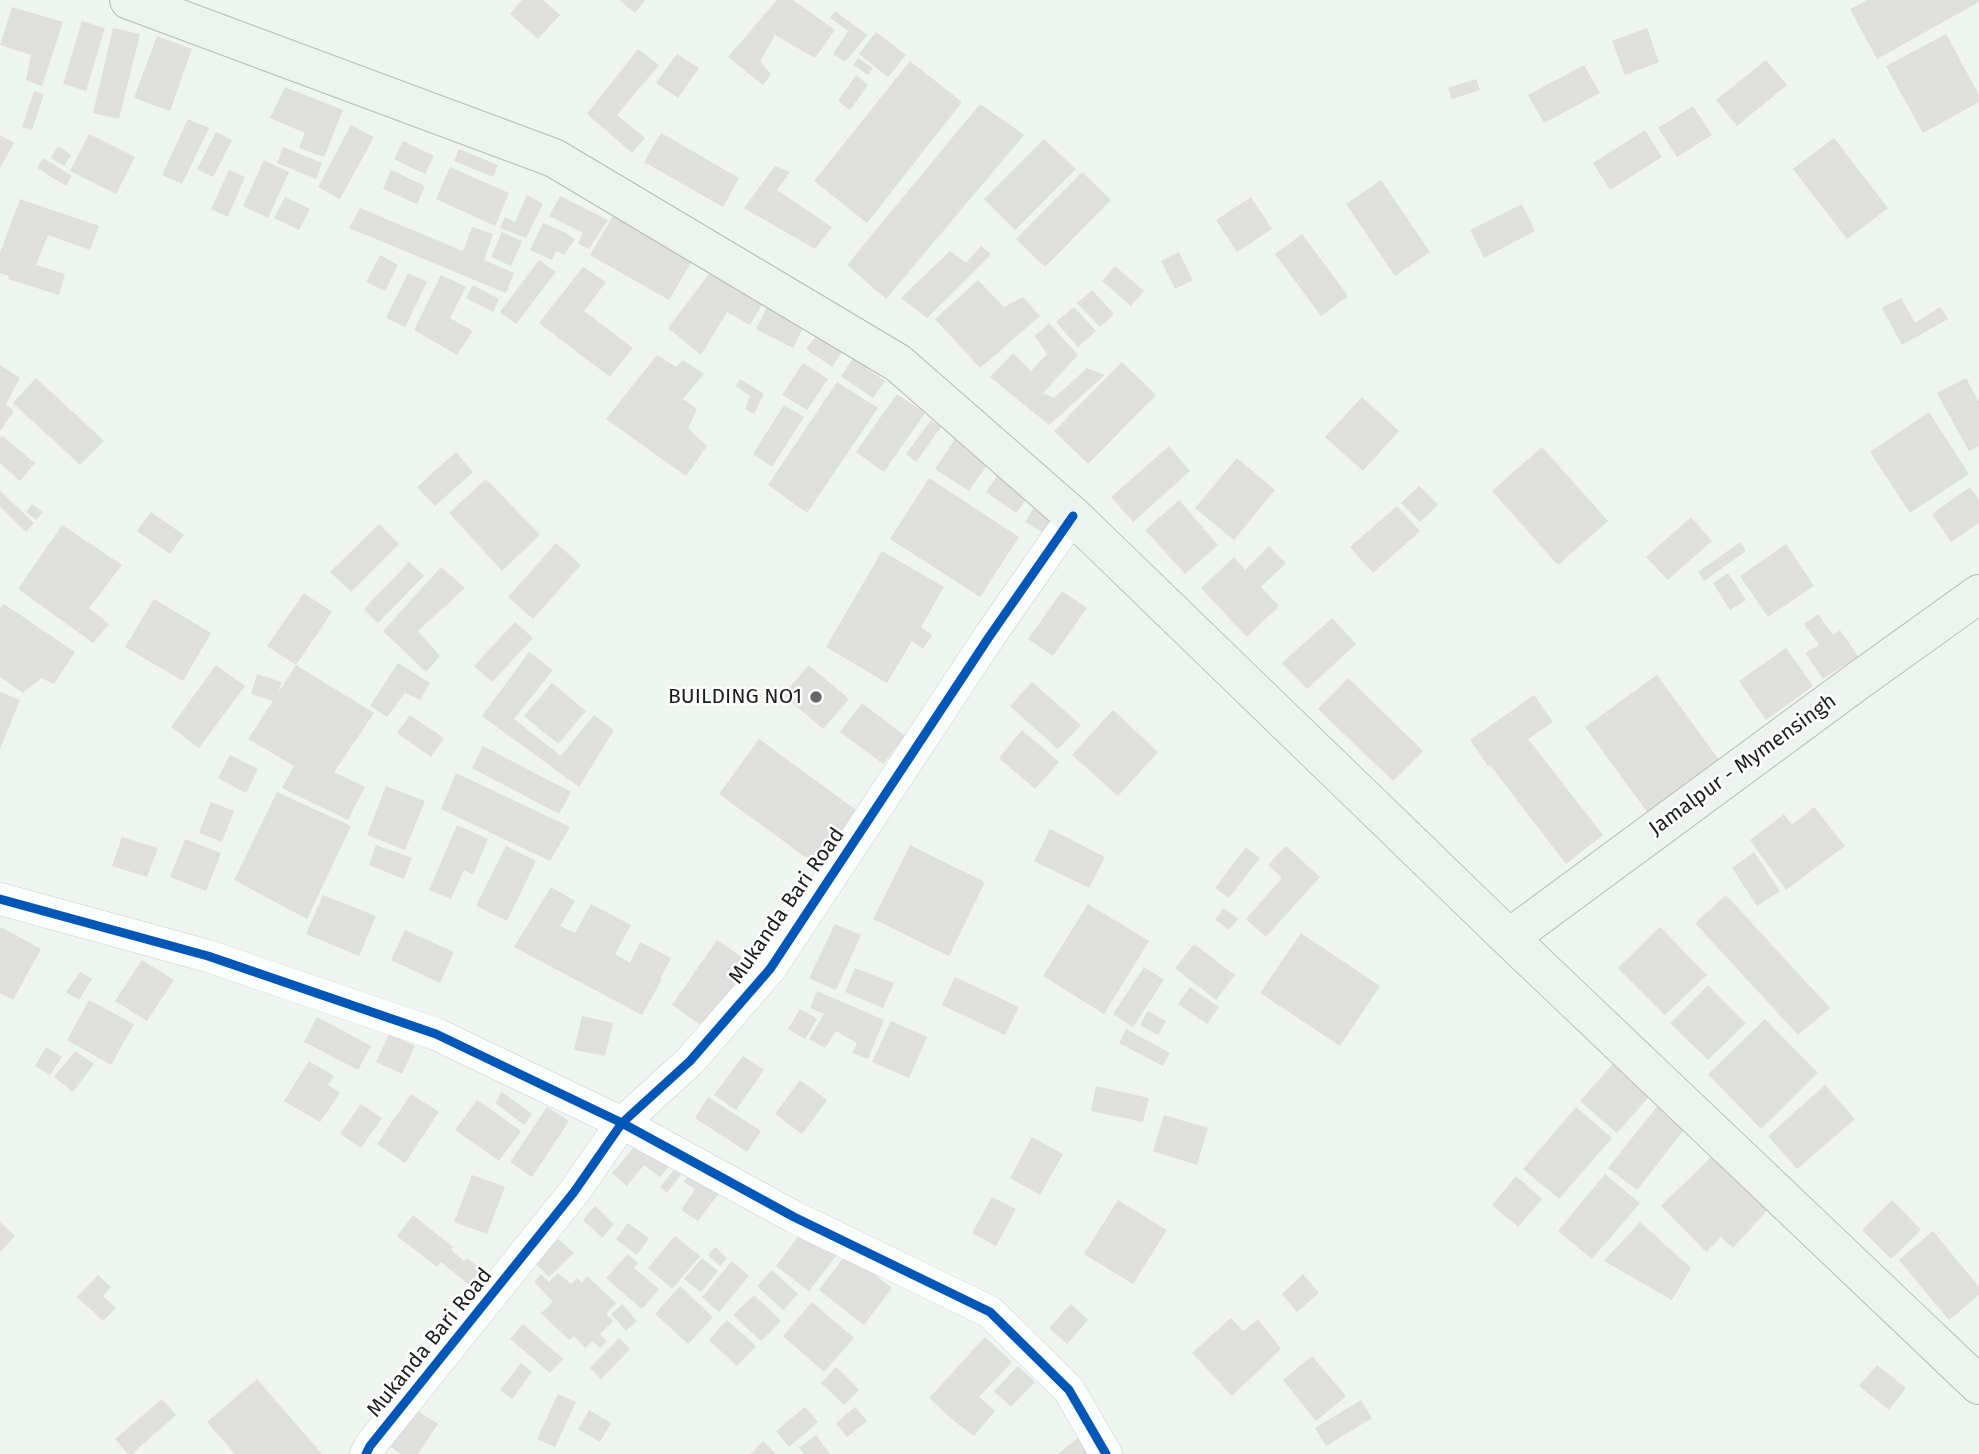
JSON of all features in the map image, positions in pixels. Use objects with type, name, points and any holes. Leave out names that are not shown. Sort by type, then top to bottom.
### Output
[{"type":"main road","points":[[130,0],[554,158],[898,363],[1073,516],[1509,938],[1979,1385]]},
{"type":"main road","name":"Jamalpur - Mymensingh","points":[[1509,938],[1979,594]]},
{"type":"street","name":"Mukanda Bari Road","points":[[366,1454],[574,1192],[622,1123],[690,1061],[770,969],[989,637],[1073,516]]},
{"type":"street","points":[[0,898],[208,956],[436,1034],[622,1123],[794,1217],[989,1312],[1069,1390],[1106,1454]]},
{"type":"building","points":[[522,0],[543,0],[560,15],[538,39],[510,14]]},
{"type":"building","points":[[619,0],[645,0],[635,13]]},
{"type":"building","points":[[777,0],[793,0],[835,30],[815,58],[775,35],[760,61],[771,74],[763,85],[728,57]]},
{"type":"building","points":[[1867,0],[1979,2],[1877,59],[1850,9]]},
{"type":"building","points":[[12,7],[63,22],[42,86],[26,80],[31,55],[0,45]]},
{"type":"building","points":[[835,11],[867,35],[845,62],[833,54],[848,31],[830,18]]},
{"type":"building","points":[[82,21],[105,28],[86,91],[63,84]]},
{"type":"building","points":[[113,28],[140,34],[119,119],[93,113]]},
{"type":"building","points":[[1647,28],[1659,62],[1625,75],[1612,41]]},
{"type":"building","points":[[876,32],[906,55],[888,77],[859,54]]},
{"type":"building","points":[[1946,34],[1979,95],[1979,102],[1923,133],[1886,66]]},
{"type":"building","points":[[157,36],[192,49],[170,111],[134,98]]},
{"type":"building","points":[[638,49],[659,65],[617,115],[645,138],[632,153],[587,114]]},
{"type":"building","points":[[677,54],[699,68],[678,98],[656,83]]},
{"type":"building","points":[[858,58],[873,68],[868,75],[853,65]]},
{"type":"building","points":[[1766,60],[1787,85],[1737,126],[1716,100]]},
{"type":"building","points":[[910,61],[962,102],[867,223],[814,181]]},
{"type":"building","points":[[1584,65],[1600,93],[1544,123],[1528,95]]},
{"type":"building","points":[[856,75],[868,85],[850,110],[838,101]]},
{"type":"building","points":[[1476,79],[1480,90],[1452,99],[1448,88]]},
{"type":"building","points":[[285,87],[343,110],[324,157],[299,148],[305,133],[270,118]]},
{"type":"building","points":[[34,91],[44,94],[32,130],[22,127]]},
{"type":"building","points":[[980,104],[1024,135],[886,299],[847,265]]},
{"type":"building","points":[[1693,106],[1712,135],[1677,157],[1658,128]]},
{"type":"building","points":[[188,119],[209,128],[182,184],[162,175]]},
{"type":"building","points":[[351,125],[374,137],[340,199],[318,187]]},
{"type":"building","points":[[1645,130],[1662,157],[1610,190],[1593,163]]},
{"type":"building","points":[[216,132],[232,140],[213,177],[197,169]]},
{"type":"building","points":[[661,133],[739,178],[723,207],[644,162]]},
{"type":"building","points":[[89,134],[135,157],[116,194],[70,171]]},
{"type":"building","points":[[0,135],[14,143],[0,168]]},
{"type":"building","points":[[1834,138],[1888,208],[1847,239],[1793,169]]},
{"type":"building","points":[[1044,139],[1076,169],[1015,230],[984,199]]},
{"type":"building","points":[[403,141],[434,156],[425,174],[394,159]]},
{"type":"building","points":[[58,146],[71,155],[64,166],[51,158]]},
{"type":"building","points":[[283,147],[322,163],[316,179],[277,163]]},
{"type":"building","points":[[459,149],[498,165],[493,177],[454,161]]},
{"type":"building","points":[[43,158],[72,176],[66,186],[37,168]]},
{"type":"building","points":[[264,160],[289,172],[268,218],[243,206]]},
{"type":"building","points":[[775,166],[790,172],[777,190],[832,227],[815,249],[744,208]]},
{"type":"building","points":[[450,167],[509,193],[495,226],[436,199]]},
{"type":"building","points":[[229,170],[245,177],[228,217],[211,209]]},
{"type":"building","points":[[391,170],[425,186],[417,204],[383,189]]},
{"type":"building","points":[[1082,172],[1111,200],[1045,267],[1016,239]]},
{"type":"building","points":[[1381,180],[1430,252],[1395,276],[1346,204]]},
{"type":"building","points":[[527,195],[543,204],[526,238],[500,228],[505,217],[515,222]]},
{"type":"building","points":[[560,196],[608,220],[589,249],[578,244],[583,233],[549,216]]},
{"type":"building","points":[[285,197],[310,209],[299,230],[274,218]]},
{"type":"building","points":[[1251,197],[1272,229],[1237,252],[1216,220]]},
{"type":"building","points":[[20,199],[99,226],[90,250],[48,235],[36,265],[65,274],[59,295],[8,279],[9,276],[0,273],[0,253]]},
{"type":"building","points":[[1522,204],[1535,231],[1484,258],[1470,230]]},
{"type":"building","points":[[360,208],[463,251],[472,227],[493,234],[484,260],[514,273],[506,293],[349,228]]},
{"type":"building","points":[[613,216],[692,261],[669,300],[590,255]]},
{"type":"building","points":[[543,223],[575,239],[564,255],[556,251],[552,260],[530,250]]},
{"type":"building","points":[[502,232],[522,241],[511,266],[491,257]]},
{"type":"building","points":[[1302,234],[1348,296],[1321,316],[1275,254]]},
{"type":"building","points":[[981,246],[991,254],[927,318],[901,298],[950,251],[966,263]]},
{"type":"building","points":[[1179,252],[1193,280],[1175,289],[1161,261]]},
{"type":"building","points":[[380,255],[398,265],[385,291],[366,282]]},
{"type":"building","points":[[539,260],[556,272],[516,324],[500,312]]},
{"type":"building","points":[[1115,266],[1144,291],[1131,306],[1102,281]]},
{"type":"building","points":[[583,267],[606,282],[584,311],[633,348],[610,377],[539,323]]},
{"type":"building","points":[[711,271],[764,301],[750,325],[727,312],[701,355],[668,328]]},
{"type":"building","points":[[408,273],[427,282],[405,327],[386,318]]},
{"type":"building","points":[[441,275],[466,287],[450,318],[473,331],[457,355],[414,330]]},
{"type":"building","points":[[978,280],[1004,307],[1023,297],[1040,316],[980,368],[935,319]]},
{"type":"building","points":[[473,285],[499,299],[493,312],[466,298]]},
{"type":"building","points":[[1092,290],[1114,314],[1100,327],[1077,303]]},
{"type":"building","points":[[1901,298],[1915,323],[1940,307],[1948,319],[1902,345],[1882,308]]},
{"type":"building","points":[[768,305],[805,324],[793,348],[756,329]]},
{"type":"building","points":[[1074,307],[1096,331],[1078,347],[1056,322]]},
{"type":"building","points":[[1049,323],[1078,355],[1043,393],[1054,398],[1087,368],[1105,375],[1049,425],[990,377],[1013,353],[1031,371],[1047,354],[1035,336]]},
{"type":"building","points":[[817,335],[842,352],[832,367],[806,349]]},
{"type":"building","points":[[657,355],[676,367],[683,360],[704,374],[683,399],[697,409],[688,428],[707,446],[686,476],[606,419]]},
{"type":"building","points":[[853,358],[885,381],[873,398],[841,376]]},
{"type":"building","points":[[1122,362],[1156,395],[1088,464],[1054,431]]},
{"type":"building","points":[[803,363],[828,379],[807,410],[782,395]]},
{"type":"building","points":[[0,365],[20,378],[6,404],[14,411],[0,431]]},
{"type":"building","points":[[36,378],[104,441],[80,465],[13,403]]},
{"type":"building","points":[[1966,378],[1979,402],[1979,446],[1969,451],[1937,393]]},
{"type":"building","points":[[740,379],[764,394],[754,414],[745,409],[750,396],[736,386]]},
{"type":"building","points":[[837,382],[878,408],[807,513],[768,485]]},
{"type":"building","points":[[897,394],[925,413],[884,472],[856,452]]},
{"type":"building","points":[[1362,397],[1399,431],[1363,471],[1325,437]]},
{"type":"building","points":[[784,405],[804,417],[772,467],[753,454]]},
{"type":"building","points":[[1929,412],[1969,474],[1910,513],[1870,452]]},
{"type":"building","points":[[931,420],[941,427],[916,462],[906,454]]},
{"type":"building","points":[[2,436],[35,463],[20,481],[0,463]]},
{"type":"building","points":[[955,439],[989,462],[969,491],[935,469]]},
{"type":"building","points":[[1169,446],[1190,471],[1133,522],[1111,497]]},
{"type":"building","points":[[1542,447],[1608,521],[1558,565],[1492,491]]},
{"type":"building","points":[[456,452],[473,472],[435,506],[417,487]]},
{"type":"building","points":[[1237,458],[1275,490],[1234,540],[1195,508]]},
{"type":"building","points":[[999,473],[1030,494],[1016,513],[986,492]]},
{"type":"building","points":[[929,478],[1019,537],[980,597],[890,539]]},
{"type":"building","points":[[486,479],[540,535],[502,571],[449,513]]},
{"type":"building","points":[[1419,486],[1438,505],[1420,522],[1401,503]]},
{"type":"building","points":[[1970,487],[1979,500],[1979,523],[1951,542],[1932,514]]},
{"type":"building","points":[[0,491],[34,523],[26,532],[0,507]]},
{"type":"building","points":[[1179,500],[1218,545],[1185,574],[1145,530]]},
{"type":"building","points":[[32,504],[43,512],[36,520],[26,512]]},
{"type":"building","points":[[1397,506],[1420,531],[1373,573],[1350,547]]},
{"type":"building","points":[[1033,509],[1055,521],[1047,535],[1025,522]]},
{"type":"building","points":[[151,512],[184,535],[170,554],[137,531]]},
{"type":"building","points":[[1691,517],[1712,541],[1668,580],[1646,557]]},
{"type":"building","points":[[379,524],[399,544],[351,592],[330,572]]},
{"type":"building","points":[[62,525],[122,565],[89,608],[109,624],[93,643],[18,589]]},
{"type":"building","points":[[1740,542],[1746,551],[1704,581],[1698,572]]},
{"type":"building","points":[[556,543],[581,565],[533,619],[508,597]]},
{"type":"building","points":[[1786,544],[1814,586],[1768,617],[1740,576]]},
{"type":"building","points":[[1269,546],[1286,563],[1261,587],[1279,606],[1247,637],[1201,588],[1234,557],[1245,570]]},
{"type":"building","points":[[882,551],[944,587],[921,627],[932,635],[923,649],[912,641],[887,683],[826,647]]},
{"type":"building","points":[[409,562],[424,576],[378,623],[364,609]]},
{"type":"building","points":[[441,567],[465,588],[418,631],[440,656],[426,672],[383,631]]},
{"type":"building","points":[[1728,573],[1746,600],[1730,610],[1713,583]]},
{"type":"building","points":[[1062,591],[1087,608],[1053,656],[1028,639]]},
{"type":"building","points":[[304,593],[332,612],[296,665],[267,646]]},
{"type":"building","points":[[154,599],[211,633],[183,681],[125,647]]},
{"type":"building","points":[[4,604],[75,652],[54,684],[41,678],[23,693],[0,677],[0,609]]},
{"type":"building","points":[[1818,614],[1833,635],[1840,630],[1858,656],[1823,679],[1805,653],[1819,645],[1804,624]]},
{"type":"building","points":[[1332,618],[1356,644],[1307,689],[1282,663]]},
{"type":"building","points":[[515,622],[533,638],[492,682],[474,666]]},
{"type":"building","points":[[1786,648],[1813,686],[1766,720],[1739,681]]},
{"type":"building","points":[[529,652],[553,670],[514,719],[561,756],[594,715],[614,730],[579,787],[482,716]]},
{"type":"building","points":[[398,663],[430,683],[420,700],[405,693],[387,717],[370,706]]},
{"type":"building","points":[[216,665],[245,686],[199,748],[171,727]]},
{"type":"building","points":[[296,665],[374,713],[334,772],[365,787],[348,820],[282,788],[294,766],[248,739],[273,701],[251,694],[257,674],[282,682],[278,693]]},
{"type":"building","name":"BUILDING NO1","points":[[809,665],[849,699],[823,729],[783,695]]},
{"type":"building","points":[[1657,675],[1725,768],[1653,820],[1585,727]]},
{"type":"building","points":[[1348,678],[1423,751],[1393,781],[1318,709]]},
{"type":"building","points":[[1032,682],[1081,725],[1058,749],[1010,706]]},
{"type":"building","points":[[552,683],[586,711],[558,744],[524,716]]},
{"type":"building","points":[[0,692],[20,700],[0,749]]},
{"type":"building","points":[[1534,695],[1553,722],[1528,739],[1603,835],[1566,864],[1470,740]]},
{"type":"building","points":[[862,703],[905,736],[883,764],[840,732]]},
{"type":"building","points":[[1113,710],[1158,752],[1118,796],[1072,755]]},
{"type":"building","points":[[410,715],[444,738],[431,757],[397,733]]},
{"type":"building","points":[[1022,730],[1059,762],[1035,789],[999,758]]},
{"type":"building","points":[[759,739],[867,818],[827,873],[719,794]]},
{"type":"building","points":[[483,746],[571,792],[559,814],[472,768]]},
{"type":"building","points":[[230,755],[258,769],[246,793],[218,778]]},
{"type":"building","points":[[456,773],[570,827],[550,861],[441,809]]},
{"type":"building","points":[[386,786],[425,801],[405,850],[367,835]]},
{"type":"building","points":[[277,792],[351,826],[307,919],[234,880]]},
{"type":"building","points":[[211,802],[234,811],[222,842],[199,833]]},
{"type":"building","points":[[1814,807],[1845,846],[1786,890],[1750,840],[1784,814],[1792,825]]},
{"type":"building","points":[[457,825],[488,839],[473,875],[464,870],[451,899],[429,890]]},
{"type":"building","points":[[1050,829],[1105,857],[1089,888],[1034,861]]},
{"type":"building","points":[[122,837],[158,848],[147,877],[112,866]]},
{"type":"building","points":[[185,839],[221,853],[206,891],[170,877]]},
{"type":"building","points":[[376,845],[412,858],[404,879],[369,865]]},
{"type":"building","points":[[910,845],[985,882],[949,956],[873,919]]},
{"type":"building","points":[[506,846],[536,861],[507,921],[476,906]]},
{"type":"building","points":[[1286,846],[1320,877],[1266,937],[1246,919],[1282,878],[1268,865]]},
{"type":"building","points":[[1246,847],[1260,858],[1229,898],[1215,888]]},
{"type":"building","points":[[1754,852],[1780,891],[1757,906],[1732,868]]},
{"type":"building","points":[[551,887],[575,901],[560,926],[575,933],[591,904],[631,925],[615,954],[630,963],[640,942],[671,958],[642,1015],[514,947]]},
{"type":"building","points":[[323,895],[376,916],[359,956],[306,934]]},
{"type":"building","points":[[1726,895],[1830,1008],[1798,1035],[1695,923]]},
{"type":"building","points":[[1088,904],[1149,941],[1104,1014],[1043,976]]},
{"type":"building","points":[[1224,908],[1238,919],[1229,930],[1215,919]]},
{"type":"building","points":[[835,924],[861,935],[836,990],[809,978]]},
{"type":"building","points":[[1,927],[41,949],[13,1000],[0,993]]},
{"type":"building","points":[[1660,927],[1707,975],[1665,1015],[1618,968]]},
{"type":"building","points":[[405,930],[454,952],[440,983],[391,960]]},
{"type":"building","points":[[1301,933],[1380,986],[1340,1046],[1260,993]]},
{"type":"building","points":[[717,940],[750,963],[705,1028],[672,1005]]},
{"type":"building","points":[[1194,944],[1235,975],[1216,1000],[1175,968]]},
{"type":"building","points":[[142,960],[174,980],[147,1021],[115,1001]]},
{"type":"building","points":[[1144,967],[1164,980],[1133,1027],[1113,1014]]},
{"type":"building","points":[[855,968],[894,983],[883,1008],[845,992]]},
{"type":"building","points":[[80,972],[92,979],[79,1000],[66,992]]},
{"type":"building","points":[[955,977],[1019,1007],[1005,1035],[942,1005]]},
{"type":"building","points":[[1708,985],[1746,1023],[1708,1060],[1670,1023]]},
{"type":"building","points":[[1190,987],[1219,1007],[1207,1024],[1178,1004]]},
{"type":"building","points":[[817,991],[884,1020],[868,1059],[852,1053],[857,1043],[836,1031],[825,1048],[809,1039],[824,1014],[810,1008]]},
{"type":"building","points":[[89,1000],[134,1024],[111,1065],[67,1040]]},
{"type":"building","points":[[800,1009],[817,1019],[805,1039],[788,1029]]},
{"type":"building","points":[[1148,1011],[1166,1021],[1158,1035],[1140,1025]]},
{"type":"building","points":[[582,1016],[613,1023],[605,1056],[574,1050]]},
{"type":"building","points":[[317,1017],[371,1046],[358,1070],[304,1042]]},
{"type":"building","points":[[1765,1019],[1818,1073],[1761,1129],[1708,1074]]},
{"type":"building","points":[[891,1021],[927,1037],[909,1078],[872,1062]]},
{"type":"building","points":[[1126,1029],[1170,1053],[1163,1066],[1119,1043]]},
{"type":"building","points":[[389,1034],[415,1046],[402,1074],[376,1062]]},
{"type":"building","points":[[46,1047],[62,1057],[50,1075],[35,1066]]},
{"type":"building","points":[[75,1051],[94,1064],[73,1092],[54,1077]]},
{"type":"building","points":[[743,1056],[764,1070],[736,1110],[714,1095]]},
{"type":"building","points":[[1618,1058],[1655,1090],[1617,1133],[1580,1101]]},
{"type":"building","points":[[309,1061],[334,1076],[328,1085],[340,1093],[320,1122],[284,1101]]},
{"type":"building","points":[[800,1080],[827,1100],[802,1134],[775,1114]]},
{"type":"building","points":[[1825,1085],[1855,1119],[1797,1169],[1768,1136]]},
{"type":"building","points":[[1096,1086],[1149,1098],[1143,1122],[1091,1111]]},
{"type":"building","points":[[502,1092],[532,1114],[524,1125],[495,1103]]},
{"type":"building","points":[[411,1094],[439,1112],[405,1163],[377,1144]]},
{"type":"building","points":[[708,1097],[761,1131],[747,1152],[695,1118]]},
{"type":"building","points":[[1663,1099],[1691,1121],[1637,1190],[1608,1168]]},
{"type":"building","points":[[477,1100],[521,1131],[499,1161],[455,1130]]},
{"type":"building","points":[[361,1104],[382,1118],[361,1148],[340,1134]]},
{"type":"building","points":[[547,1107],[569,1121],[532,1177],[510,1162]]},
{"type":"building","points":[[1576,1107],[1612,1138],[1559,1199],[1523,1169]]},
{"type":"building","points":[[1164,1115],[1208,1128],[1197,1165],[1153,1151]]},
{"type":"building","points":[[643,1137],[673,1161],[660,1177],[644,1165],[627,1186],[612,1173]]},
{"type":"building","points":[[1032,1137],[1063,1154],[1040,1195],[1010,1178]]},
{"type":"building","points":[[1717,1151],[1775,1202],[1733,1248],[1721,1237],[1706,1252],[1661,1206]]},
{"type":"building","points":[[680,1162],[687,1167],[667,1193],[660,1187]]},
{"type":"building","points":[[690,1173],[720,1192],[698,1221],[681,1210],[695,1189],[684,1182]]},
{"type":"building","points":[[1605,1174],[1640,1203],[1592,1259],[1558,1231]]},
{"type":"building","points":[[472,1175],[505,1187],[487,1234],[454,1222]]},
{"type":"building","points":[[1516,1176],[1542,1199],[1518,1227],[1492,1205]]},
{"type":"building","points":[[992,1197],[1016,1209],[996,1246],[972,1233]]},
{"type":"building","points":[[1118,1200],[1167,1230],[1133,1284],[1084,1254]]},
{"type":"building","points":[[1892,1200],[1921,1230],[1891,1259],[1862,1230]]},
{"type":"building","points":[[595,1206],[614,1224],[602,1238],[583,1220]]},
{"type":"building","points":[[413,1215],[453,1247],[451,1250],[464,1261],[467,1258],[482,1270],[469,1285],[441,1262],[437,1267],[397,1236]]},
{"type":"building","points":[[0,1222],[15,1236],[0,1252]]},
{"type":"building","points":[[1640,1222],[1691,1268],[1672,1300],[1604,1261]]},
{"type":"building","points":[[628,1223],[649,1238],[637,1255],[616,1239]]},
{"type":"building","points":[[804,1229],[837,1255],[809,1291],[776,1266]]},
{"type":"building","points":[[1933,1231],[1979,1287],[1979,1295],[1949,1320],[1899,1260]]},
{"type":"building","points":[[675,1236],[700,1256],[672,1289],[648,1268]]},
{"type":"building","points":[[558,1239],[574,1253],[549,1277],[535,1263]]},
{"type":"building","points":[[715,1247],[727,1258],[720,1266],[708,1255]]},
{"type":"building","points":[[847,1253],[892,1288],[864,1325],[819,1290]]},
{"type":"building","points":[[628,1254],[638,1263],[634,1268],[659,1289],[642,1309],[606,1278]]},
{"type":"building","points":[[702,1258],[718,1271],[701,1292],[684,1279]]},
{"type":"building","points":[[732,1261],[749,1276],[719,1312],[702,1297]]},
{"type":"building","points":[[772,1270],[798,1294],[783,1310],[757,1286]]},
{"type":"building","points":[[558,1273],[571,1284],[577,1278],[582,1283],[587,1276],[616,1303],[606,1314],[613,1321],[600,1334],[607,1341],[600,1348],[592,1341],[585,1348],[574,1336],[569,1340],[541,1313],[553,1302],[534,1282],[541,1274],[549,1282]]},
{"type":"building","points":[[1303,1274],[1319,1293],[1297,1312],[1282,1294]]},
{"type":"building","points":[[98,1275],[111,1287],[103,1296],[116,1308],[103,1321],[77,1297]]},
{"type":"building","points":[[680,1286],[713,1317],[688,1344],[655,1314]]},
{"type":"building","points":[[754,1295],[781,1321],[761,1341],[733,1315]]},
{"type":"building","points":[[812,1302],[854,1338],[824,1372],[783,1336]]},
{"type":"building","points":[[622,1304],[637,1321],[626,1331],[611,1314]]},
{"type":"building","points":[[1071,1304],[1088,1320],[1067,1344],[1049,1328]]},
{"type":"building","points":[[1231,1318],[1243,1331],[1258,1319],[1281,1349],[1232,1396],[1192,1353]]},
{"type":"building","points":[[727,1320],[756,1346],[737,1366],[709,1340]]},
{"type":"building","points":[[523,1324],[563,1359],[550,1373],[510,1339]]},
{"type":"building","points":[[985,1337],[1012,1362],[979,1397],[995,1411],[974,1436],[929,1398]]},
{"type":"building","points":[[619,1338],[630,1349],[601,1379],[590,1368]]},
{"type":"building","points":[[1312,1356],[1346,1396],[1316,1421],[1283,1380]]},
{"type":"building","points":[[521,1363],[532,1372],[512,1399],[500,1390]]},
{"type":"building","points":[[1877,1365],[1906,1388],[1889,1410],[1859,1386]]},
{"type":"building","points":[[1018,1366],[1035,1382],[1011,1407],[994,1391]]},
{"type":"building","points":[[836,1367],[859,1390],[844,1405],[821,1383]]},
{"type":"building","points":[[257,1379],[322,1454],[235,1454],[207,1422]]},
{"type":"building","points":[[558,1394],[576,1402],[555,1447],[537,1439]]},
{"type":"building","points":[[162,1399],[176,1415],[132,1454],[128,1454],[115,1439]]},
{"type":"building","points":[[1361,1400],[1372,1418],[1326,1446],[1315,1428]]},
{"type":"building","points":[[805,1407],[818,1422],[789,1447],[776,1431]]},
{"type":"building","points":[[855,1407],[867,1421],[847,1437],[836,1423]]},
{"type":"building","points":[[413,1408],[438,1424],[418,1454],[401,1454],[388,1445]]},
{"type":"building","points":[[589,1410],[611,1423],[600,1442],[578,1429]]},
{"type":"building","points":[[816,1435],[830,1454],[805,1454],[799,1448]]},
{"type":"building","points":[[1079,1437],[1093,1454],[1058,1454]]},
{"type":"building","points":[[763,1441],[776,1454],[751,1454]]},
{"type":"cycle path","points":[[366,1454],[574,1192],[622,1123],[690,1061],[770,969],[989,637],[1073,516]]},
{"type":"cycle path","points":[[0,899],[208,956],[436,1034],[622,1123],[794,1217],[990,1312],[1069,1390],[1106,1454]]},
{"type":"place","name":"BUILDING NO1","points":[[816,697]]}]
